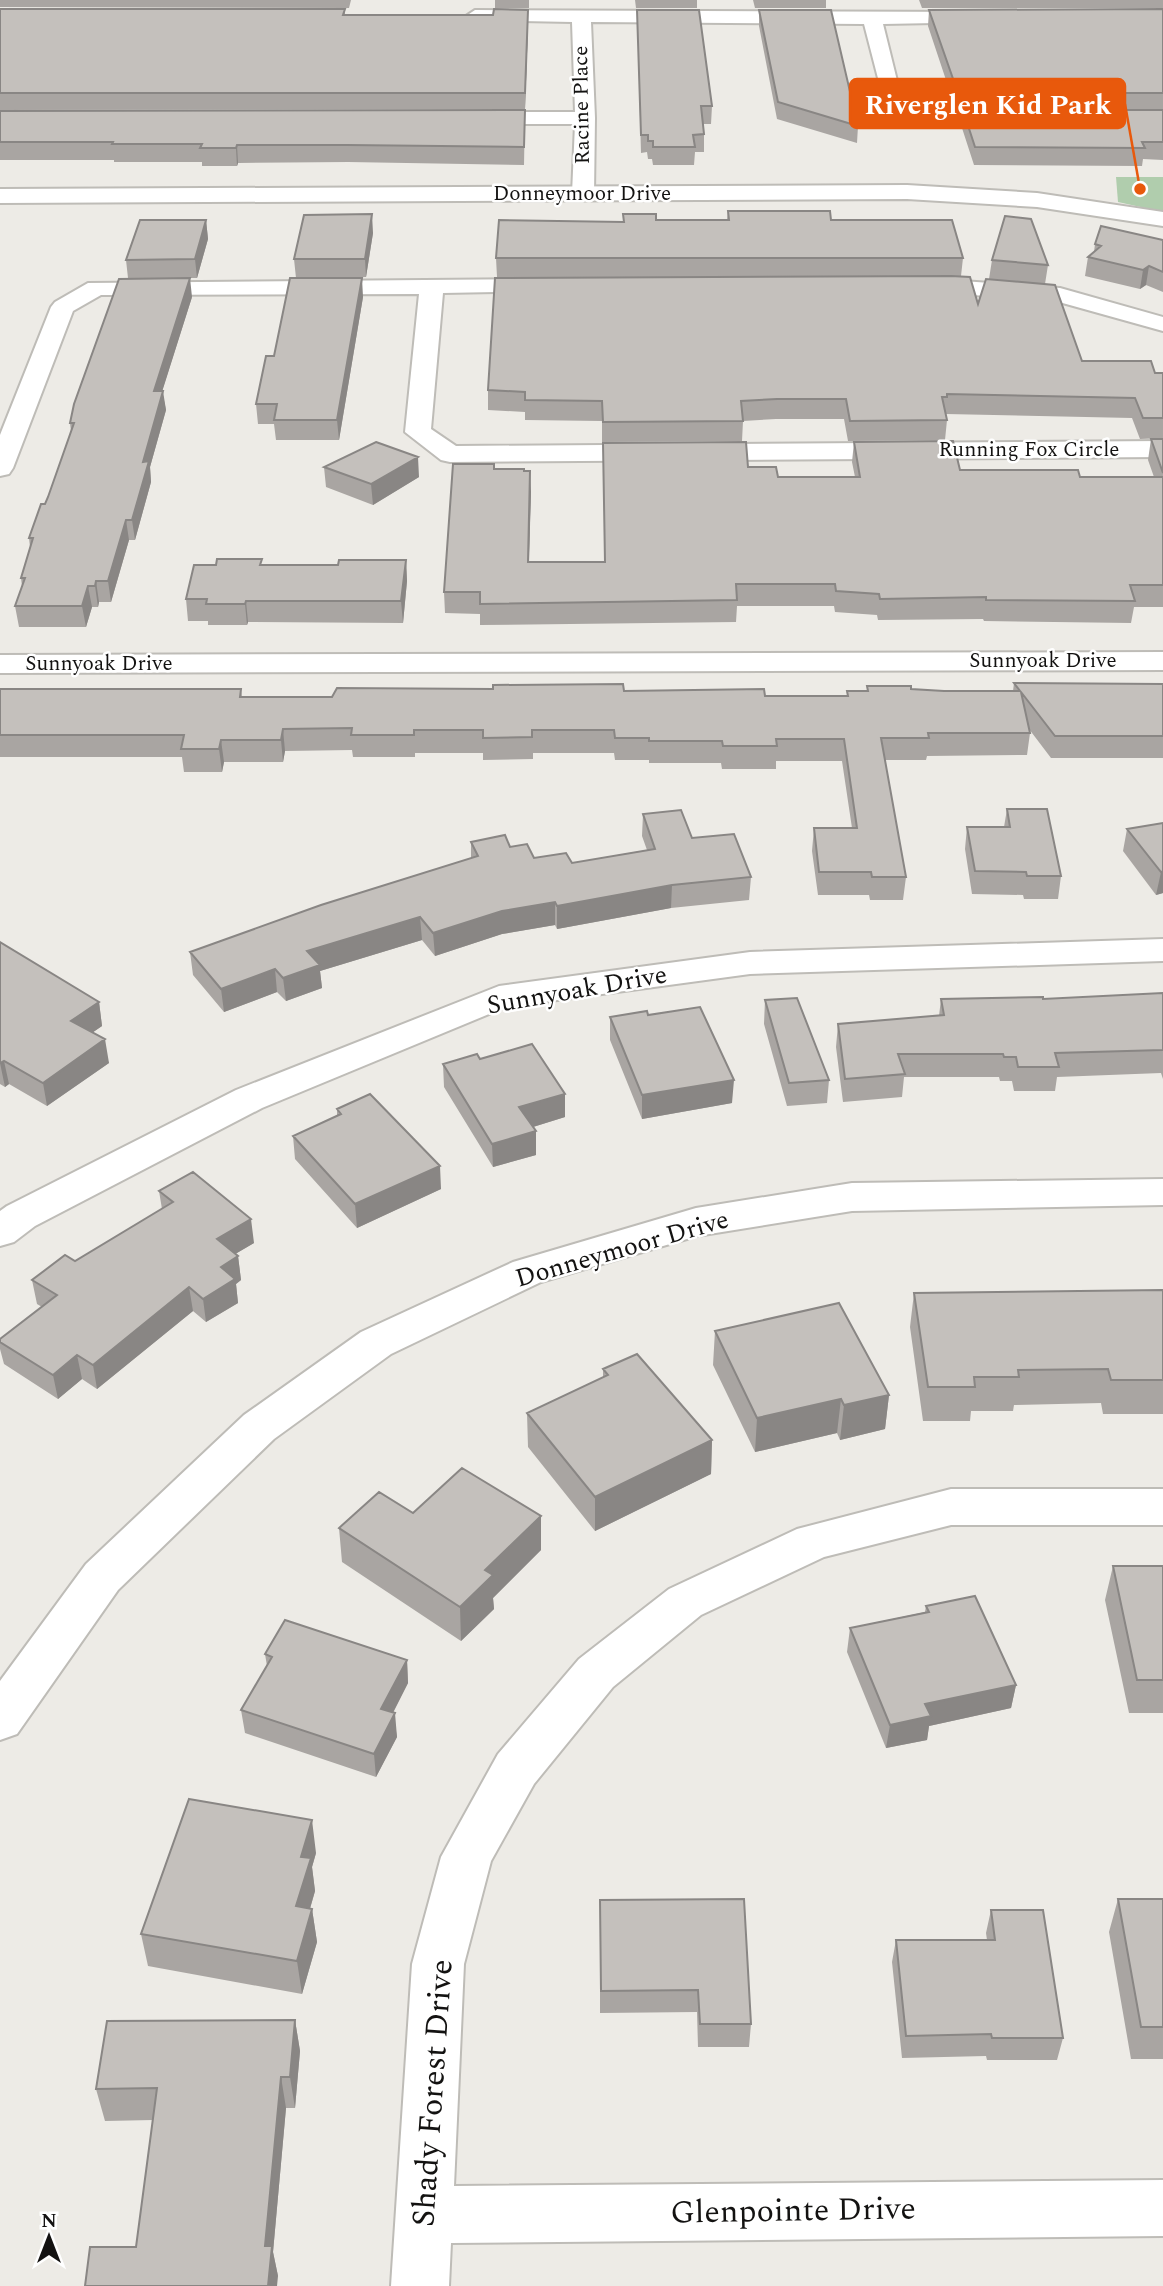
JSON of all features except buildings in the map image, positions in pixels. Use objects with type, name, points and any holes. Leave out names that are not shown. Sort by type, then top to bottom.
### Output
[{"type":"street","points":[[456,16],[997,18]]},
{"type":"street","name":"Racine Place","points":[[581,16],[585,118],[583,194]]},
{"type":"street","points":[[872,18],[894,109],[943,120],[1039,119]]},
{"type":"street","points":[[445,118],[585,118]]},
{"type":"street","name":"Donneymoor Drive","points":[[0,196],[907,192],[1037,200],[1163,219]]},
{"type":"street","points":[[893,285],[949,285],[1060,295],[1163,324]]},
{"type":"street","name":"Running Fox Circle","points":[[432,286],[418,432],[450,454],[1163,449]]},
{"type":"street","points":[[2,460],[63,307],[96,288],[572,286]]},
{"type":"street","name":"Sunnyoak Drive","points":[[0,664],[1163,661]]},
{"type":"street","name":"Sunnyoak Drive","points":[[7,1216],[248,1099],[499,997],[750,962],[1163,950]]},
{"type":"street","name":"Donneymoor Drive","points":[[0,1719],[102,1577],[259,1427],[376,1343],[527,1272],[696,1222],[852,1197],[1163,1192]]},
{"type":"street","name":"Shady Forest Drive","points":[[420,2286],[438,1964],[467,1857],[516,1769],[596,1674],[685,1602],[813,1542],[951,1507],[1163,1507]]},
{"type":"street","name":"Glenpointe Drive","points":[[423,2215],[1163,2208]]},
{"type":"green space","points":[[1116,177],[1163,177],[1163,212],[1118,202]]},
{"type":"place","name":"Riverglen Kid Park","points":[[1140,189]]}]
